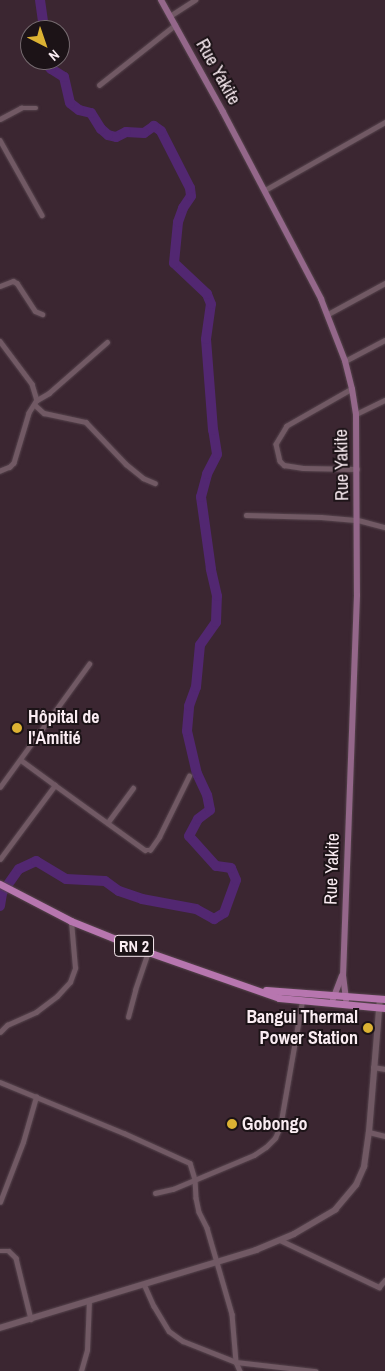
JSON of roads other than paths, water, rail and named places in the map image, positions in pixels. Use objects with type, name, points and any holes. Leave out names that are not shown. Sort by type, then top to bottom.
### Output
[{"type":"main road","name":"Rue Yakite","points":[[161,0],[265,190],[328,314],[345,361],[352,389],[356,414],[358,520],[343,975],[346,996],[345,1005]]},
{"type":"main road","name":"RN 2","points":[[1,885],[71,921],[148,952],[280,998],[382,1008]]},
{"type":"main road","name":"Rue Yakite","points":[[333,1004],[334,995],[343,975]]},
{"type":"main road","name":"RN 2","points":[[261,990],[382,999]]},
{"type":"street","points":[[170,16],[195,0]]},
{"type":"street","points":[[99,85],[175,25]]},
{"type":"street","points":[[0,119],[21,108],[36,108]]},
{"type":"street","points":[[265,190],[385,122]]},
{"type":"street","points":[[0,140],[42,215]]},
{"type":"street","points":[[0,286],[13,281],[17,282],[35,311],[42,314]]},
{"type":"street","points":[[328,314],[385,283]]},
{"type":"street","points":[[345,361],[385,340]]},
{"type":"street","points":[[0,341],[32,384],[36,403],[44,413],[86,422],[126,464],[143,478],[155,482]]},
{"type":"street","points":[[0,471],[14,463],[29,413],[36,403],[107,342]]},
{"type":"street","points":[[352,389],[287,426],[276,444],[277,455],[284,465],[303,468],[357,469]]},
{"type":"street","points":[[356,414],[385,400]]},
{"type":"street","points":[[246,514],[358,520],[385,527]]},
{"type":"street","points":[[0,787],[89,664]]},
{"type":"street","points":[[21,760],[145,850],[150,850],[159,837],[189,776]]},
{"type":"street","points":[[0,859],[55,785]]},
{"type":"street","points":[[108,822],[133,788]]},
{"type":"street","points":[[0,1032],[7,1025],[36,1012],[57,996],[70,982],[75,968],[71,921]]},
{"type":"street","points":[[128,1017],[148,952]]},
{"type":"street","points":[[0,1328],[256,1250],[320,1220],[346,1199],[356,1185],[364,1167],[370,1132],[373,1068],[382,999]]},
{"type":"street","points":[[155,1193],[173,1189],[254,1155],[275,1138],[280,1127],[302,1001]]},
{"type":"street","points":[[373,1068],[385,1069]]},
{"type":"street","points":[[0,1083],[186,1160],[191,1166],[195,1179],[199,1212],[207,1228],[232,1314],[236,1362],[240,1371]]},
{"type":"street","points":[[0,1202],[23,1142],[36,1097]]},
{"type":"street","points":[[370,1132],[385,1136]]},
{"type":"street","points":[[280,1240],[379,1287],[385,1280]]},
{"type":"street","points":[[0,1251],[9,1251],[16,1258],[30,1318]]},
{"type":"street","points":[[144,1284],[154,1306],[175,1336],[236,1362],[315,1371]]},
{"type":"street","points":[[80,1371],[87,1350],[89,1300]]},
{"type":"waterway","points":[[40,0],[43,20]]},
{"type":"waterway","points":[[0,906],[2,893],[19,869],[36,861],[66,879],[105,881],[119,891],[142,899],[196,909],[214,919],[224,913],[236,880],[231,868],[216,866],[189,836],[198,819],[210,810],[207,795],[197,774],[187,731],[189,706],[196,687],[200,645],[216,622],[217,596],[211,569],[201,497],[207,474],[217,454],[213,430],[206,339],[211,304],[207,294],[174,263],[178,222],[183,208],[191,196],[190,188],[161,131],[154,126],[144,133],[126,132],[116,137],[108,135],[101,129],[91,113],[79,110],[70,103],[64,77],[53,70]]},
{"type":"place","name":"Hôpital de l'Amitié","points":[[17,728]]},
{"type":"place","name":"Bangui Thermal Power Station","points":[[368,1028]]},
{"type":"place","name":"Gobongo","points":[[232,1124]]}]
